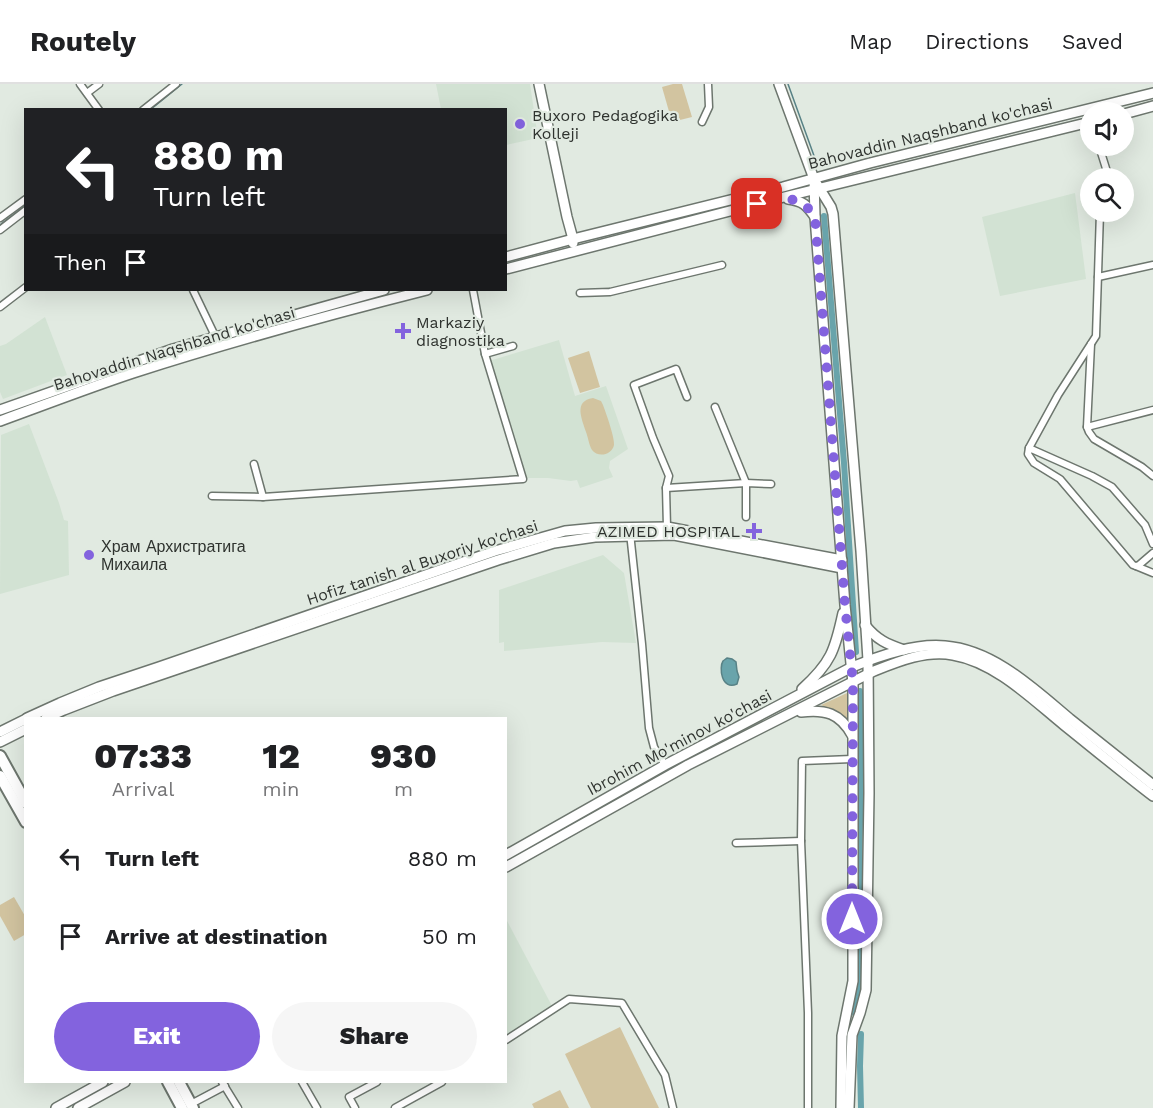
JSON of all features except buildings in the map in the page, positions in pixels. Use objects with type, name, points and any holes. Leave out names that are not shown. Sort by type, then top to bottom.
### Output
[{"type":"main road","points":[[539,84],[573,239],[572,251]]},
{"type":"main road","points":[[779,84],[818,189],[831,207],[833,214],[861,551],[869,674],[866,990],[852,1035],[849,1108]]},
{"type":"main road","name":"Bahovaddin Naqshband ko'chasi","points":[[507,257],[1153,93]]},
{"type":"main road","points":[[1134,111],[1153,106]]},
{"type":"main road","name":"Bahovaddin Naqshband ko'chasi","points":[[507,269],[780,198],[1080,124]]},
{"type":"main road","points":[[831,207],[836,185]]},
{"type":"main road","points":[[818,189],[815,217],[853,683],[853,981],[842,1036],[841,1108]]},
{"type":"main road","points":[[780,198],[798,201],[808,207],[815,217]]},
{"type":"main road","name":"Bahovaddin Naqshband ko'chasi","points":[[0,410],[155,354],[380,291]]},
{"type":"main road","name":"Bahovaddin Naqshband ko'chasi","points":[[0,421],[130,374],[333,314],[423,291]]},
{"type":"main road","name":"Hofiz tanish al Buxoriy ko'chasi","points":[[30,717],[99,687],[554,543],[630,532],[672,530],[842,564]]},
{"type":"main road","points":[[790,700],[819,674],[830,658],[845,605]]},
{"type":"main road","points":[[865,625],[876,638],[904,650]]},
{"type":"main road","name":"Hofiz tanish al Buxoriy ko'chasi","points":[[48,717],[239,644]]},
{"type":"main road","points":[[868,660],[904,650],[943,645],[960,648],[990,659],[1029,685],[1153,785]]},
{"type":"main road","points":[[869,674],[901,660],[932,654],[952,655],[979,663],[993,670],[1023,692],[1153,796]]},
{"type":"main road","name":"Ibrohim Mo'minov ko'chasi","points":[[507,854],[664,765],[868,660]]},
{"type":"main road","name":"Ibrohim Mo'minov ko'chasi","points":[[507,866],[688,765],[869,674]]},
{"type":"main road","points":[[793,713],[814,710],[828,712],[848,726],[853,736]]},
{"type":"main road","name":"Hofiz tanish al Buxoriy ko'chasi","points":[[0,732],[24,720]]},
{"type":"main road","points":[[0,742],[24,730]]},
{"type":"main road","points":[[683,755],[688,765]]},
{"type":"main road","points":[[0,756],[24,798]]},
{"type":"main road","points":[[0,776],[24,818]]},
{"type":"main road","points":[[56,1108],[101,1083]]},
{"type":"main road","points":[[78,1108],[123,1083]]},
{"type":"main road","points":[[169,1083],[189,1107]]},
{"type":"main road","points":[[179,1083],[189,1107]]},
{"type":"street","points":[[80,84],[98,108]]},
{"type":"street","points":[[87,93],[99,84]]},
{"type":"street","points":[[146,108],[176,84]]},
{"type":"street","points":[[702,122],[709,107],[708,84]]},
{"type":"street","points":[[0,217],[24,200]]},
{"type":"street","points":[[0,230],[24,212]]},
{"type":"street","points":[[1100,222],[1096,336],[1058,396],[1029,448],[1028,454],[1034,463],[1059,479],[1136,566],[1153,573]]},
{"type":"street","points":[[580,293],[610,292],[722,265]]},
{"type":"street","points":[[1098,277],[1153,265]]},
{"type":"street","points":[[0,308],[24,289]]},
{"type":"street","points":[[193,291],[220,347]]},
{"type":"street","points":[[212,496],[263,497],[523,479],[485,354],[473,291]]},
{"type":"street","points":[[1091,344],[1087,427],[1089,432],[1094,439],[1153,476]]},
{"type":"street","points":[[485,354],[513,346]]},
{"type":"street","points":[[672,530],[666,488],[669,476],[634,385],[676,369],[687,397]]},
{"type":"street","points":[[715,407],[746,483],[746,517]]},
{"type":"street","points":[[1087,427],[1153,410]]},
{"type":"street","points":[[1029,448],[1112,487],[1144,525],[1153,544]]},
{"type":"street","points":[[254,464],[263,497]]},
{"type":"street","points":[[666,488],[746,483],[771,484]]},
{"type":"street","points":[[630,532],[649,728],[654,747],[664,765]]},
{"type":"street","points":[[1136,566],[1153,553]]},
{"type":"street","points":[[808,1108],[808,1012],[801,841],[802,761],[852,759]]},
{"type":"street","points":[[736,843],[801,841]]},
{"type":"street","points":[[507,1039],[569,999],[622,1003],[666,1076],[674,1108]]},
{"type":"street","points":[[303,1083],[317,1108]]},
{"type":"street","points":[[355,1108],[349,1097],[375,1083]]},
{"type":"street","points":[[395,1108],[440,1083]]},
{"type":"street","points":[[189,1107],[224,1084],[238,1108]]},
{"type":"shaded area","name":"Buxoro Pedagogika Kolleji","points":[[436,84],[530,84],[538,138],[507,145],[507,108],[441,108]]},
{"type":"shaded area","points":[[682,84],[692,117],[672,122],[662,87]]},
{"type":"shaded area","points":[[1075,193],[1086,279],[1000,296],[982,217]]},
{"type":"shaded area","points":[[45,317],[67,375],[3,399],[0,392],[0,346]]},
{"type":"shaded area","points":[[559,340],[575,396],[606,386],[628,449],[610,461],[609,468],[613,477],[580,488],[577,480],[527,478],[489,361]]},
{"type":"shaded area","points":[[589,351],[600,387],[580,393],[568,358]]},
{"type":"shaded area","points":[[593,398],[601,401],[613,437],[613,448],[604,454],[598,454],[592,450],[581,416],[583,403]]},
{"type":"shaded area","points":[[29,424],[64,520],[68,521],[69,575],[0,594],[1,435]]},
{"type":"shaded area","points":[[603,555],[624,573],[636,643],[602,642],[504,651],[504,642],[499,643],[499,590]]},
{"type":"shaded area","points":[[847,693],[848,721],[821,705]]},
{"type":"shaded area","points":[[14,897],[24,914],[24,935],[14,941],[0,916],[0,905]]},
{"type":"shaded area","points":[[507,921],[552,1006],[507,1035]]},
{"type":"shaded area","points":[[620,1027],[659,1108],[591,1108],[565,1054]]},
{"type":"shaded area","points":[[560,1090],[569,1108],[534,1108],[532,1104]]},
{"type":"water","points":[[727,658],[736,662],[739,677],[737,684],[728,684],[722,677],[722,664]]},
{"type":"waterway","points":[[152,108],[182,84]]},
{"type":"waterway","points":[[788,84],[817,164]]},
{"type":"waterway","points":[[0,225],[24,207]]},
{"type":"waterway","points":[[824,216],[844,463],[856,652]]},
{"type":"waterway","points":[[854,1013],[859,989],[860,959],[860,691]]},
{"type":"waterway","points":[[861,1034],[861,1108]]},
{"type":"place","name":"Buxoro Pedagogika Kolleji","points":[[520,124]]},
{"type":"place","name":"Markaziy diagnostika","points":[[403,331]]},
{"type":"place","name":"AZIMED HOSPITAL","points":[[754,531]]},
{"type":"place","name":"Храм Архистратига Михаила","points":[[89,555]]},
{"type":"route","points":[[757,204],[780,198],[798,201],[808,207],[815,217],[853,683],[852,919]]}]
